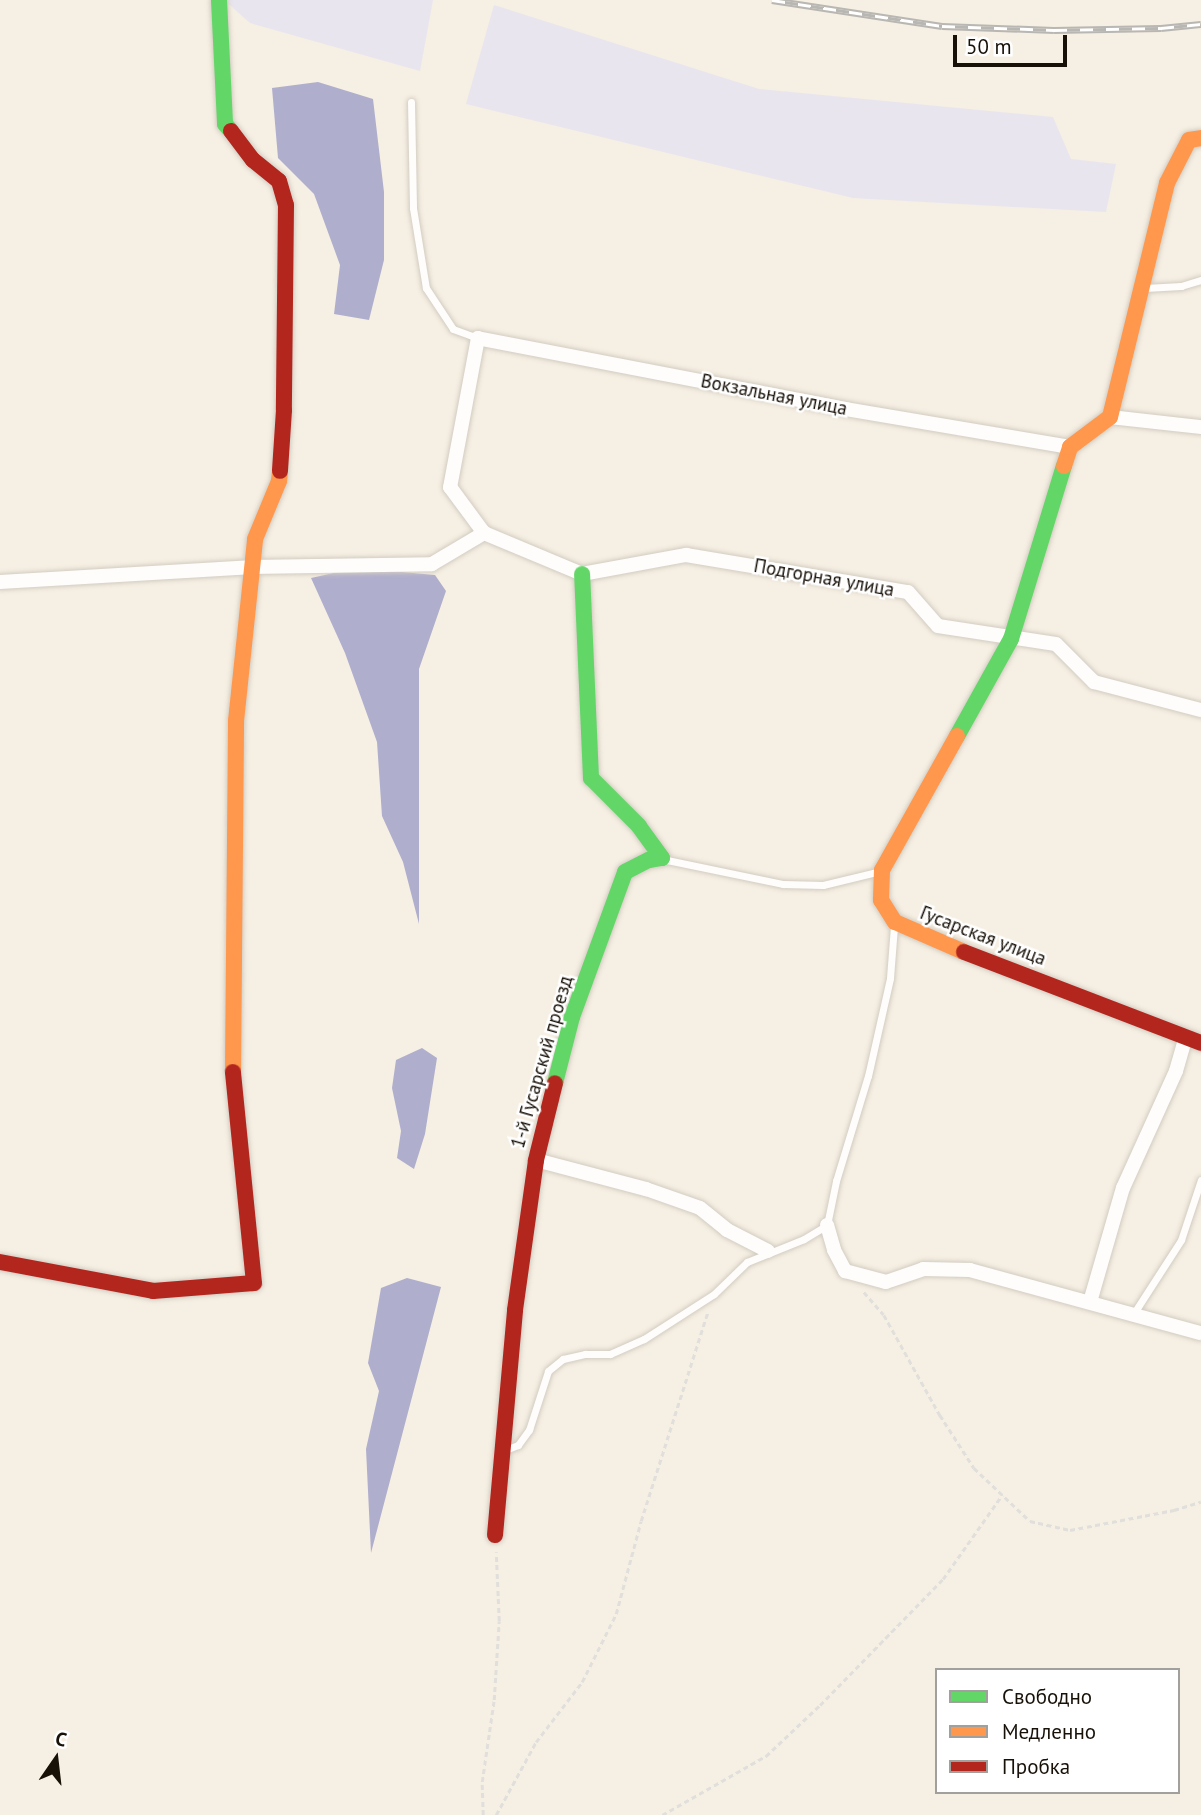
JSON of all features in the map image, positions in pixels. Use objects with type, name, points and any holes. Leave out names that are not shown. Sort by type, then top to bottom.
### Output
[{"type":"street","points":[[0,1262],[153,1291],[254,1283],[232,1057],[236,721],[255,539],[279,481],[284,410],[286,205],[278,181],[253,160],[225,124],[219,0]]},
{"type":"street","points":[[883,870],[1011,639],[1070,447],[1110,416],[1167,183],[1189,140],[1201,138]]},
{"type":"street","points":[[478,338],[450,487],[484,533],[582,574],[591,778],[639,825],[662,858]]},
{"type":"street","name":"Вокзальная улица","points":[[478,338],[846,409],[1070,447]]},
{"type":"street","points":[[1110,416],[1201,427]]},
{"type":"street","points":[[0,582],[250,567],[432,564],[484,533]]},
{"type":"street","name":"Подгорная улица","points":[[582,574],[686,555],[908,592],[938,626],[1056,644],[1094,682],[1201,710]]},
{"type":"street","name":"1-й Гусарский проезд","points":[[495,1535],[515,1310],[536,1160],[572,1017],[625,872],[649,860],[662,858]]},
{"type":"street","name":"Гусарская улица","points":[[883,870],[881,900],[895,922],[912,932],[1193,1040]]},
{"type":"street","points":[[1090,1302],[1122,1188],[1193,1040]]},
{"type":"street","points":[[536,1160],[646,1189],[700,1208],[727,1230],[768,1251]]},
{"type":"street","points":[[827,1225],[834,1250],[845,1271],[886,1282],[923,1269],[970,1270],[1201,1333]]},
{"type":"lane","points":[[411,102],[413,208],[426,288],[453,329],[478,338]]},
{"type":"lane","points":[[1141,289],[1181,286],[1201,281]]},
{"type":"lane","points":[[662,858],[783,884],[823,885],[883,870]]},
{"type":"lane","points":[[502,1451],[518,1445],[529,1430],[548,1371],[563,1359],[585,1354],[610,1354],[644,1339],[714,1294],[747,1262],[768,1251],[804,1239],[827,1225],[836,1181],[868,1076],[890,978],[895,922]]},
{"type":"lane","points":[[1134,1313],[1150,1284],[1181,1240],[1201,1180]]},
{"type":"path","points":[[845,1271],[884,1315],[940,1416],[974,1468],[1030,1521],[1070,1530],[1201,1502]]},
{"type":"path","points":[[496,1815],[536,1742],[582,1682],[616,1614],[641,1521],[714,1294]]},
{"type":"path","points":[[662,1815],[766,1756],[943,1578],[1002,1495]]},
{"type":"path","points":[[483,1815],[482,1782],[494,1700],[499,1621],[495,1535]]},
{"type":"shaded area","points":[[224,0],[433,0],[420,71],[250,23]]},
{"type":"shaded area","points":[[494,5],[759,89],[1053,117],[1071,159],[1116,164],[1106,212],[853,198],[466,104]]},
{"type":"water","points":[[318,82],[373,99],[384,192],[384,260],[369,320],[334,314],[340,265],[314,194],[278,158],[272,88]]},
{"type":"water","points":[[356,568],[435,575],[446,591],[419,669],[419,924],[403,862],[382,816],[377,742],[345,653],[311,578]]},
{"type":"water","points":[[422,1048],[437,1058],[425,1134],[414,1169],[397,1158],[401,1131],[392,1088],[396,1060]]},
{"type":"water","points":[[407,1278],[441,1287],[371,1553],[366,1449],[379,1391],[368,1363],[381,1288]]},
{"type":"railway","points":[[772,0],[942,26],[1054,30],[1161,28],[1201,24]]},
{"type":"traffic: fast","points":[[219,0],[225,124],[231,131]]},
{"type":"traffic: fast","points":[[957,736],[1011,639],[1064,466]]},
{"type":"traffic: fast","points":[[555,1083],[572,1017],[625,872],[649,860],[662,858],[639,826],[591,778],[582,574]]},
{"type":"traffic: slow","points":[[1064,466],[1070,447],[1110,417],[1167,183],[1189,140],[1201,138]]},
{"type":"traffic: slow","points":[[233,1072],[236,721],[255,539],[279,481],[280,471]]},
{"type":"traffic: slow","points":[[957,736],[882,870],[881,900],[895,922],[964,952]]},
{"type":"traffic: jam","points":[[231,131],[253,160],[279,181],[286,205],[284,410],[280,471]]},
{"type":"traffic: jam","points":[[964,952],[1201,1043]]},
{"type":"traffic: jam","points":[[0,1262],[153,1291],[254,1283],[233,1072]]},
{"type":"traffic: jam","points":[[495,1535],[515,1310],[536,1160],[555,1083]]}]
